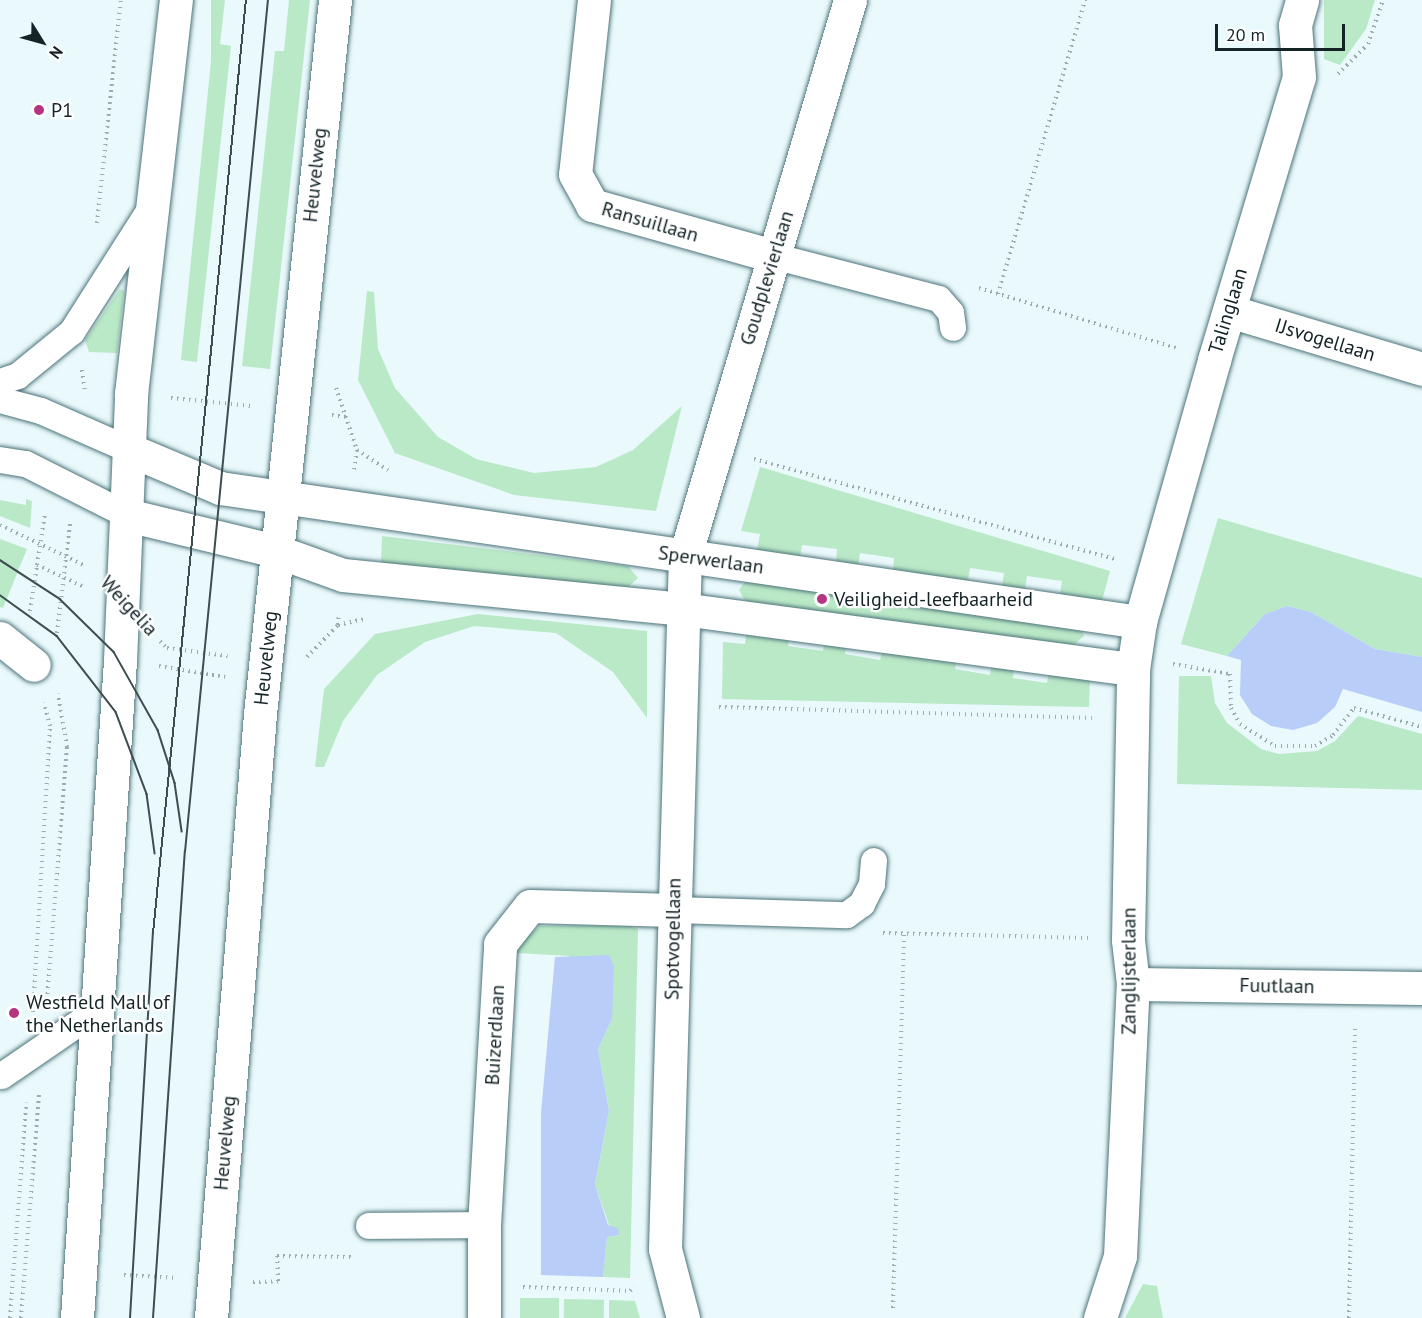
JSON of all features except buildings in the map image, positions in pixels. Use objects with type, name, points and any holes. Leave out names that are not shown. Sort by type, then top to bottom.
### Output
[{"type":"street","points":[[77,1318],[98,1010],[127,515],[131,394],[176,0]]},
{"type":"street","name":"Heuvelweg","points":[[211,1318],[276,550],[335,0]]},
{"type":"street","name":"Ransuillaan","points":[[594,0],[575,174],[592,205],[773,256]]},
{"type":"street","name":"Goudplevierlaan","points":[[685,556],[850,0]]},
{"type":"street","name":"Talinglaan","points":[[1140,622],[1214,360],[1299,76],[1295,25],[1302,0]]},
{"type":"street","name":"IJsvogellaan","points":[[1229,311],[1422,369]]},
{"type":"street","points":[[130,450],[197,482],[282,494]]},
{"type":"street","name":"Sperwerlaan","points":[[282,494],[350,507],[1140,622]]},
{"type":"street","points":[[127,515],[276,550],[343,575],[682,609],[1132,669]]},
{"type":"street","name":"Spotvogellaan","points":[[683,1318],[665,1250],[677,705],[685,556]]},
{"type":"street","name":"Zanglijsterlaan","points":[[1100,1318],[1120,1256],[1133,984],[1128,940],[1132,669],[1140,622]]},
{"type":"street","points":[[0,638],[34,665]]},
{"type":"street","name":"Buizerdlaan","points":[[484,1318],[484,1225],[500,944],[530,906],[674,910]]},
{"type":"street","name":"Fuutlaan","points":[[1133,984],[1422,988]]},
{"type":"lane","points":[[0,382],[18,376],[72,332],[151,208]]},
{"type":"lane","points":[[773,256],[939,298],[951,313],[952,328]]},
{"type":"lane","points":[[0,400],[41,411],[130,450]]},
{"type":"lane","points":[[0,460],[26,464],[127,515]]},
{"type":"lane","points":[[674,910],[847,915],[862,904],[872,885],[874,861]]},
{"type":"lane","points":[[2,1076],[98,1010]]},
{"type":"lane","points":[[369,1226],[484,1225]]},
{"type":"path","points":[[96,235],[121,0]]},
{"type":"path","points":[[998,294],[1085,0]]},
{"type":"path","points":[[1299,76],[1340,74],[1368,44],[1383,0]]},
{"type":"path","points":[[975,287],[1214,360]]},
{"type":"path","points":[[86,389],[346,417],[357,450],[350,507]]},
{"type":"path","name":"Weigelia","points":[[0,525],[96,571],[121,595],[167,648],[266,661],[300,663]]},
{"type":"path","name":"Heuvelweg","points":[[300,663],[338,625],[343,575]]},
{"type":"path","points":[[1169,664],[1230,674],[1231,708],[1240,724],[1275,746],[1316,746],[1333,735],[1354,708],[1422,727]]},
{"type":"path","points":[[10,1318],[30,1057],[50,726],[34,665]]},
{"type":"path","points":[[677,705],[1133,720]]},
{"type":"path","points":[[870,933],[1128,940]]},
{"type":"path","points":[[893,1308],[904,933]]},
{"type":"path","points":[[1349,1318],[1356,987]]},
{"type":"path","points":[[484,1286],[630,1291],[665,1250]]},
{"type":"path","points":[[248,1294],[249,1271]]},
{"type":"green space","points":[[211,0],[225,0],[220,44],[231,46],[197,362],[181,360],[211,61]]},
{"type":"green space","points":[[289,0],[310,0],[270,369],[242,366],[275,51],[284,51]]},
{"type":"green space","points":[[1324,0],[1375,0],[1366,29],[1340,65],[1324,59]]},
{"type":"green space","points":[[120,289],[124,291],[117,353],[89,352],[85,340]]},
{"type":"green space","points":[[367,291],[374,292],[378,349],[395,388],[438,437],[476,459],[534,473],[596,467],[633,450],[682,406],[656,511],[514,495],[395,453],[358,380]]},
{"type":"green space","points":[[760,467],[1110,571],[1102,601],[1060,594],[1062,581],[1027,576],[1025,589],[1002,586],[1004,573],[970,568],[968,581],[893,571],[894,558],[860,553],[858,566],[836,563],[837,549],[802,545],[800,557],[757,551],[760,534],[741,531]]},
{"type":"green space","points":[[26,499],[32,501],[30,528],[0,516],[0,500],[26,505]]},
{"type":"green space","points":[[1218,518],[1422,578],[1422,657],[1375,649],[1311,612],[1287,606],[1265,614],[1227,656],[1181,644]]},
{"type":"green space","points":[[382,536],[628,566],[638,578],[625,590],[381,563]]},
{"type":"green space","points":[[0,539],[27,549],[3,608],[0,607]]},
{"type":"green space","points":[[748,578],[1082,628],[1084,636],[1071,647],[746,602],[739,590]]},
{"type":"green space","points":[[478,614],[647,631],[647,718],[613,672],[556,633],[474,626],[425,642],[377,675],[343,721],[324,767],[315,767],[324,689],[375,634]]},
{"type":"green space","points":[[747,628],[790,634],[788,646],[823,651],[825,639],[847,642],[845,654],[880,660],[883,648],[957,658],[955,669],[990,675],[992,663],[1014,665],[1013,678],[1047,683],[1049,671],[1090,677],[1089,707],[722,699],[723,642],[745,644]]},
{"type":"green space","points":[[1179,676],[1211,676],[1215,703],[1227,723],[1261,749],[1279,754],[1317,751],[1335,741],[1358,716],[1422,734],[1422,790],[1177,784]]},
{"type":"green space","points":[[626,925],[638,929],[630,1278],[603,1277],[607,1237],[619,1235],[609,1225],[595,1184],[609,1111],[598,1049],[612,1019],[569,956],[517,953],[519,943],[540,926]]},
{"type":"green space","points":[[1143,1284],[1157,1286],[1163,1318],[1125,1318]]},
{"type":"green space","points":[[520,1298],[559,1298],[559,1318],[520,1318]]},
{"type":"green space","points":[[564,1299],[604,1300],[604,1318],[564,1318]]},
{"type":"green space","points":[[609,1300],[635,1301],[640,1318],[609,1318]]},
{"type":"water","points":[[1287,606],[1311,612],[1375,649],[1422,657],[1422,712],[1343,689],[1335,707],[1317,723],[1293,730],[1271,726],[1252,714],[1240,695],[1241,660],[1227,656],[1265,614]]},
{"type":"water","points":[[609,955],[614,966],[612,1019],[598,1049],[609,1111],[595,1184],[608,1225],[618,1228],[619,1235],[607,1237],[603,1277],[541,1275],[541,1113],[555,957]]},
{"type":"tram line","points":[[130,1318],[153,933],[246,0]]},
{"type":"tram line","points":[[153,1318],[185,852],[268,0]]},
{"type":"tram line","points":[[0,560],[60,599],[114,652],[158,730],[175,783],[182,831]]},
{"type":"tram line","points":[[0,595],[57,636],[116,712],[147,794],[155,853]]},
{"type":"place","name":"P1","points":[[39,110]]},
{"type":"place","name":"Veiligheid-leefbaarheid","points":[[822,599]]},
{"type":"place","name":"Westfield Mall of the Netherlands","points":[[14,1013]]}]
